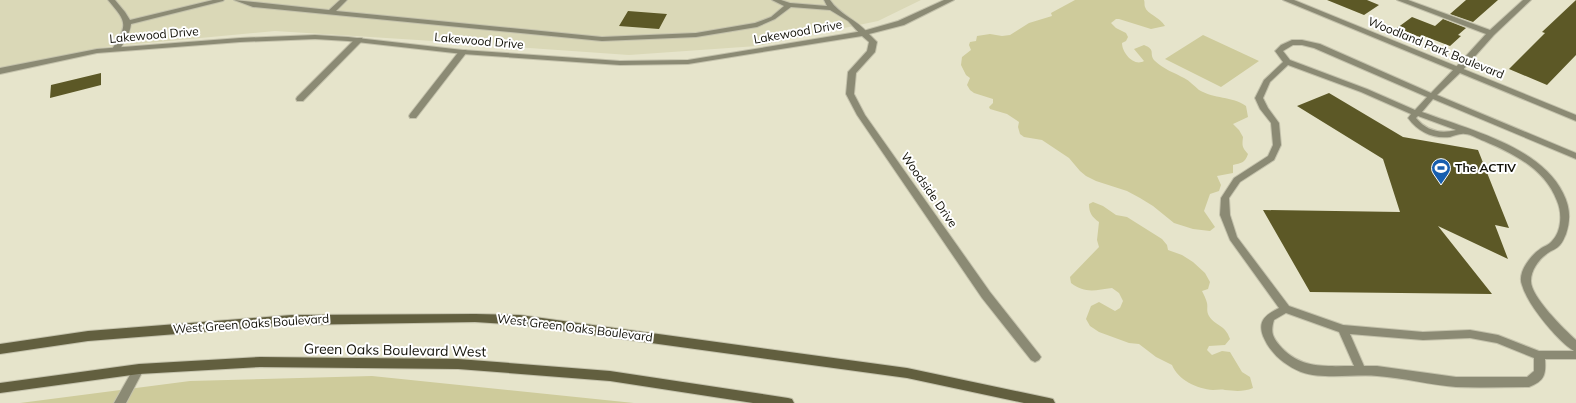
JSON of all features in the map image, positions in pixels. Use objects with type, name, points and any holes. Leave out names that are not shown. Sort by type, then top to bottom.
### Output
[{"type":"main road","name":"West Green Oaks Boulevard","points":[[0,349],[88,336],[292,320],[512,319],[907,373],[1049,403]]},
{"type":"main road","name":"Green Oaks Boulevard West","points":[[0,388],[139,369],[260,362],[458,364],[610,376],[788,403]]},
{"type":"street","name":"Lakewood Drive","points":[[0,71],[97,51],[294,37],[359,40],[463,52],[620,63],[666,63],[712,59],[864,33],[901,23],[950,0]]},
{"type":"street","name":"Woodland Park Boulevard","points":[[1287,0],[1576,118]]},
{"type":"street","points":[[1401,0],[1491,33]]},
{"type":"street","points":[[1458,70],[1491,33],[1527,0]]},
{"type":"street","name":"Woodside Drive","points":[[864,33],[873,42],[871,52],[852,72],[850,94],[860,115],[986,295],[1035,357]]},
{"type":"lane","points":[[111,0],[126,17],[127,23],[127,31],[116,49]]},
{"type":"lane","points":[[127,23],[221,0]]},
{"type":"lane","points":[[237,0],[252,5],[602,39],[696,35],[757,26],[772,18],[789,5]]},
{"type":"lane","points":[[331,12],[344,0]]},
{"type":"lane","points":[[775,0],[789,5],[832,8]]},
{"type":"lane","points":[[827,0],[832,8],[850,20],[864,33]]},
{"type":"lane","points":[[300,99],[359,40]]},
{"type":"lane","points":[[1576,156],[1317,46],[1302,42],[1289,42],[1279,51],[1287,62],[1356,87],[1439,123],[1465,130],[1506,148],[1532,164],[1552,181],[1560,195],[1565,215],[1557,242],[1540,253],[1536,258],[1528,269],[1526,283],[1535,303],[1549,321],[1576,346]]},
{"type":"lane","points":[[412,116],[463,52]]},
{"type":"lane","points":[[1287,62],[1269,76],[1264,84],[1259,98],[1264,109],[1275,123],[1277,145],[1271,158],[1237,180],[1225,198],[1225,215],[1233,238],[1285,309],[1343,329],[1423,336],[1470,334],[1498,339],[1539,355],[1576,355]]},
{"type":"lane","points":[[1458,70],[1412,118],[1416,124],[1430,133],[1442,135],[1456,134],[1465,130]]},
{"type":"lane","points":[[1285,309],[1269,318],[1266,330],[1271,343],[1286,360],[1304,368],[1327,371],[1361,370],[1456,382],[1529,382],[1540,373],[1539,355]]},
{"type":"lane","points":[[1343,329],[1361,370]]},
{"type":"lane","points":[[120,403],[139,369]]},
{"type":"shaded area","points":[[0,0],[921,0],[878,21],[757,46],[629,55],[275,31],[105,47],[0,68]]},
{"type":"shaded area","points":[[1075,0],[1144,0],[1146,9],[1165,26],[1151,29],[1116,19],[1111,23],[1116,28],[1126,33],[1128,37],[1126,41],[1122,43],[1126,55],[1136,62],[1144,61],[1134,49],[1144,45],[1151,50],[1153,59],[1158,64],[1186,79],[1199,90],[1211,95],[1241,103],[1246,106],[1248,117],[1233,124],[1243,137],[1243,146],[1248,154],[1244,161],[1233,165],[1233,173],[1217,176],[1221,185],[1219,191],[1210,194],[1204,211],[1215,227],[1210,231],[1193,229],[1174,223],[1153,206],[1127,191],[1096,181],[1086,176],[1069,158],[1042,140],[1024,137],[1020,134],[1018,127],[1019,122],[1007,114],[990,109],[989,107],[993,103],[993,99],[974,93],[967,85],[970,78],[966,75],[961,65],[962,57],[971,50],[969,45],[970,42],[976,41],[977,36],[990,34],[1002,36],[1010,35],[1029,23],[1052,16],[1051,13]]},
{"type":"shaded area","points":[[1203,35],[1259,61],[1221,87],[1165,59]]},
{"type":"shaded area","points":[[1093,202],[1103,206],[1116,215],[1127,217],[1162,239],[1167,245],[1168,250],[1182,255],[1193,262],[1205,273],[1210,282],[1208,289],[1202,291],[1206,298],[1208,314],[1214,322],[1225,330],[1230,339],[1225,345],[1209,346],[1207,350],[1212,355],[1222,351],[1230,352],[1242,372],[1250,377],[1253,388],[1232,391],[1213,390],[1195,386],[1183,379],[1172,365],[1156,357],[1139,344],[1129,343],[1099,332],[1090,326],[1086,319],[1091,306],[1099,302],[1115,311],[1120,308],[1123,301],[1119,293],[1112,288],[1086,290],[1081,289],[1071,283],[1070,277],[1099,247],[1097,240],[1099,222],[1091,214],[1089,207],[1089,204]]},
{"type":"shaded area","points":[[372,376],[634,403],[20,403],[190,381]]},
{"type":"building","points":[[1327,0],[1367,0],[1379,5],[1364,15]]},
{"type":"building","points":[[1466,0],[1498,0],[1473,22],[1450,14]]},
{"type":"building","points":[[1576,0],[1576,55],[1547,85],[1509,69],[1545,33],[1542,32]]},
{"type":"building","points":[[628,11],[667,14],[659,29],[619,26]]},
{"type":"building","points":[[1412,17],[1435,26],[1443,19],[1466,28],[1458,35],[1461,36],[1450,46],[1424,36],[1422,38],[1397,28]]},
{"type":"building","points":[[101,73],[101,85],[50,98],[51,85]]},
{"type":"building","name":"The ACTIV","points":[[1329,93],[1403,137],[1478,150],[1509,228],[1495,225],[1508,259],[1438,226],[1492,294],[1310,292],[1263,210],[1400,212],[1383,159],[1297,106]]},
{"type":"place","name":"The ACTIV","points":[[1441,185]]}]
